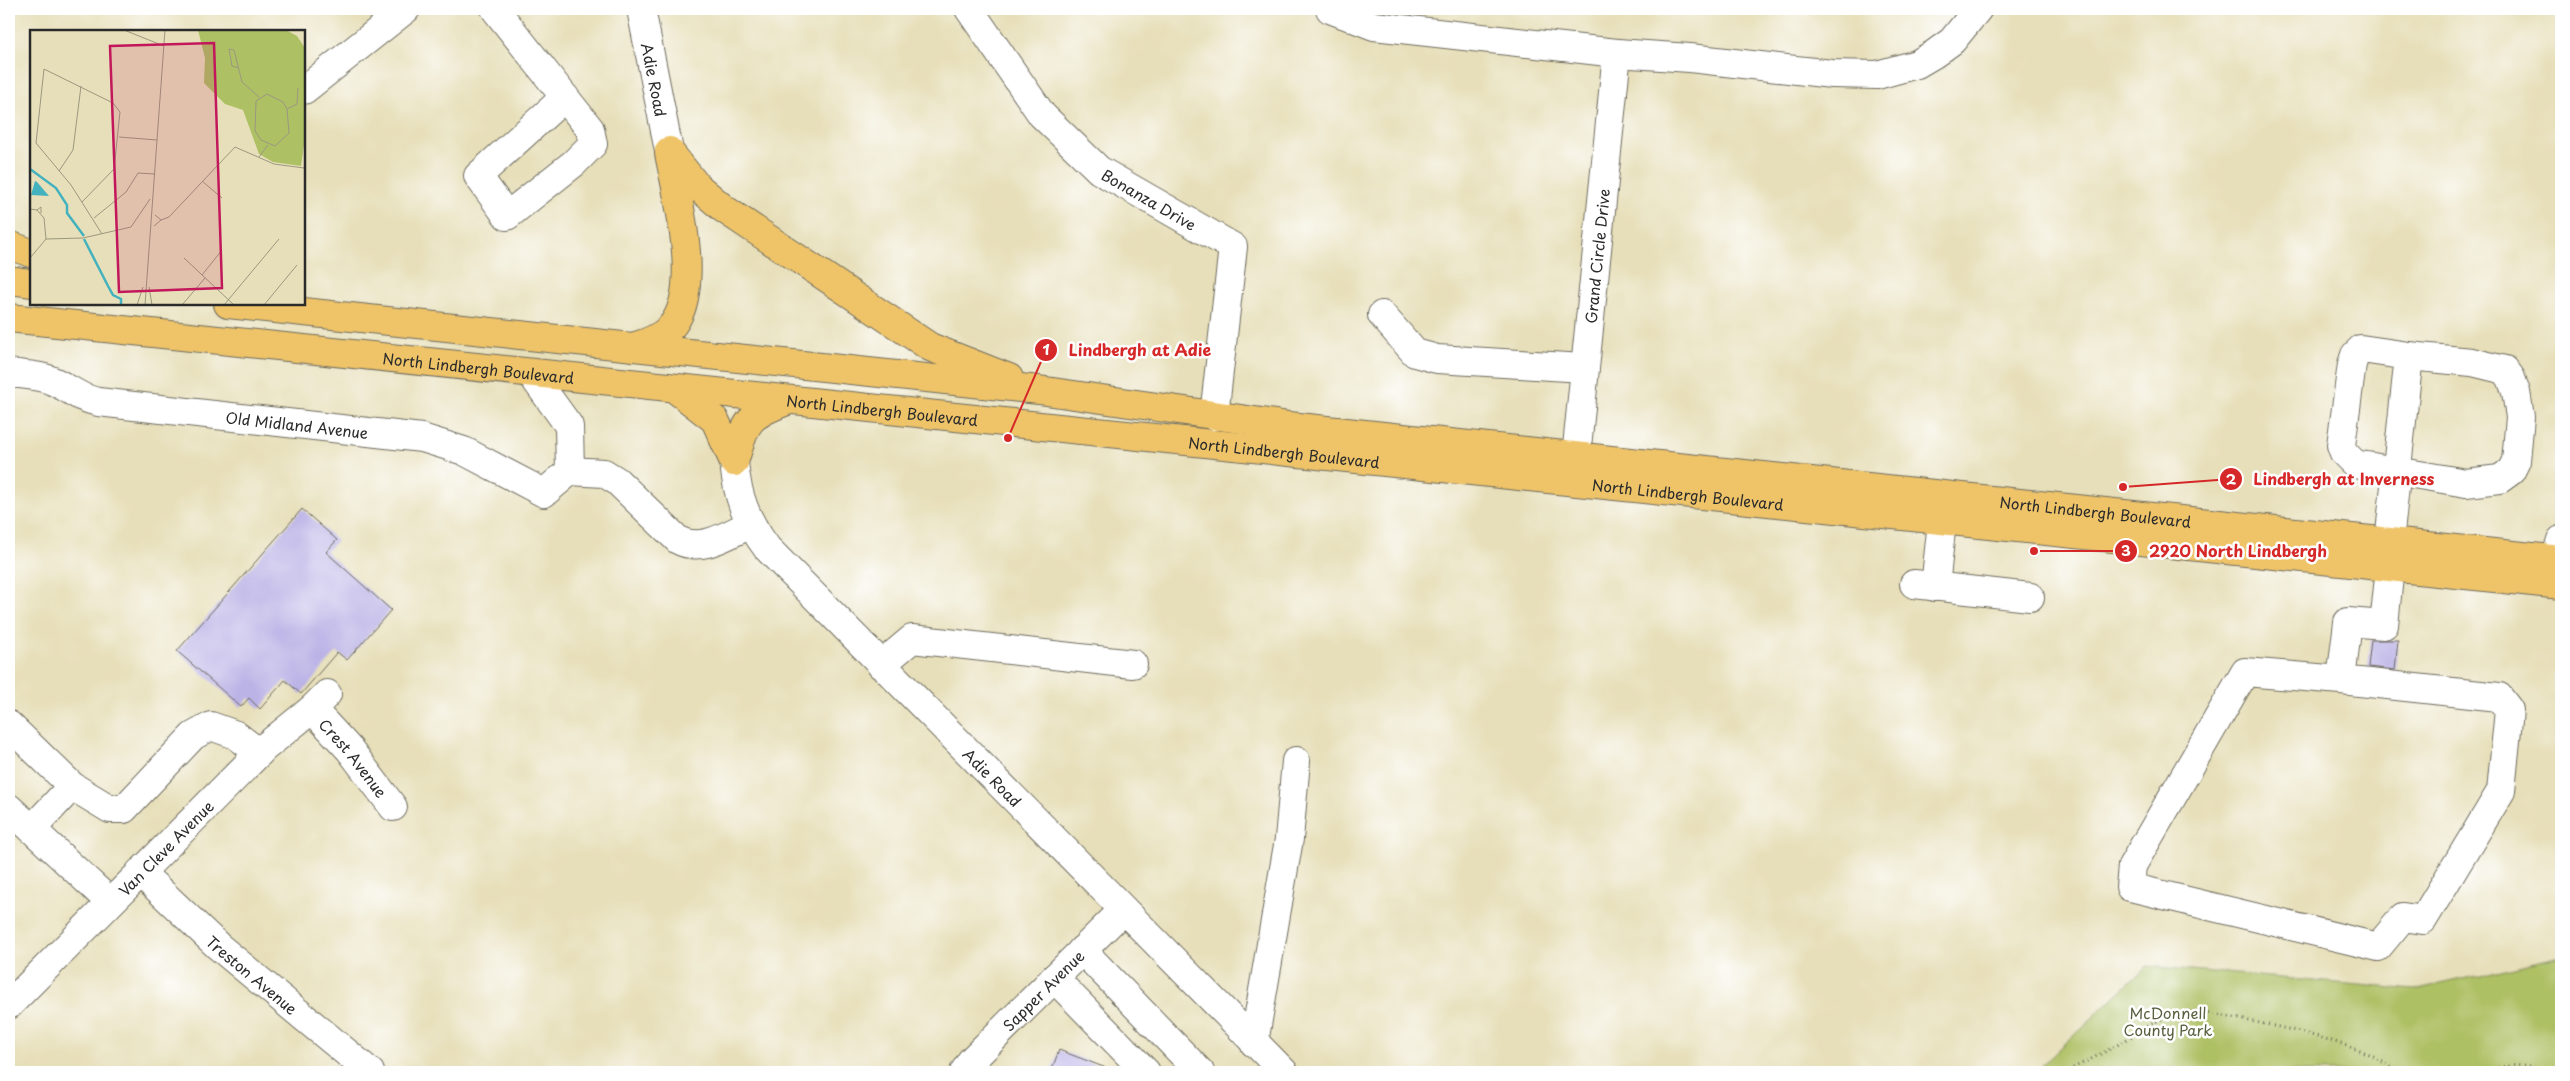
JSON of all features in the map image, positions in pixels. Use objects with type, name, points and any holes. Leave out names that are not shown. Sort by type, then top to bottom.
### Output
[{"type":"highway","points":[[633,347],[650,342],[671,327],[681,310],[686,284],[686,252],[669,151]]},
{"type":"highway","points":[[669,151],[697,186],[724,209],[930,347],[1038,390]]},
{"type":"highway","points":[[9,244],[30,253]]},
{"type":"highway","points":[[9,280],[30,283]]},
{"type":"highway","name":"North Lindbergh Boulevard","points":[[237,305],[1038,390],[1214,416],[1576,457],[2389,555]]},
{"type":"highway","name":"North Lindbergh Boulevard","points":[[9,318],[532,375],[1942,521],[2389,555],[2560,561]]},
{"type":"highway","points":[[9,326],[36,321]]},
{"type":"highway","points":[[675,389],[715,420],[734,462]]},
{"type":"highway","points":[[734,462],[746,424],[763,410],[786,400]]},
{"type":"street","points":[[305,89],[406,9]]},
{"type":"street","points":[[495,9],[565,97]]},
{"type":"street","name":"Adie Road","points":[[641,9],[669,151]]},
{"type":"street","name":"Bonanza Drive","points":[[970,9],[1042,114],[1099,170],[1233,248],[1214,416]]},
{"type":"street","points":[[1330,9],[1374,26],[1617,54],[1690,58],[1832,74],[1877,75],[1917,64],[1934,54],[1952,41],[1978,9]]},
{"type":"street","name":"Grand Circle Drive","points":[[1576,457],[1617,54]]},
{"type":"street","points":[[1382,315],[1415,352],[1437,359],[1584,368]]},
{"type":"street","points":[[2361,349],[2370,349],[2409,356],[2472,362],[2505,370],[2512,378],[2520,418],[2516,461],[2511,471],[2500,479],[2466,483],[2355,464],[2344,453],[2341,445],[2352,364],[2355,355],[2361,349]]},
{"type":"street","points":[[2341,680],[2348,622],[2384,625],[2409,356]]},
{"type":"street","name":"Old Midland Avenue","points":[[9,373],[42,377],[55,382],[80,398],[98,402],[422,438],[464,451],[544,494],[570,471]]},
{"type":"street","points":[[532,375],[569,426],[570,471],[604,472],[617,480],[678,540],[688,545],[701,546],[751,524]]},
{"type":"street","name":"Adie Road","points":[[734,462],[738,496],[751,524],[767,548],[1284,1072]]},
{"type":"street","points":[[1942,521],[1925,586],[2030,596]]},
{"type":"street","points":[[881,665],[912,639],[1133,664]]},
{"type":"street","points":[[2245,672],[2341,680],[2499,697],[2509,710],[2501,791],[2423,920],[2403,917],[2378,947],[2130,887],[2132,866],[2245,672]]},
{"type":"street","name":"Van Cleve Avenue","points":[[9,1005],[109,901],[259,753],[319,701]]},
{"type":"street","name":"Crest Avenue","points":[[319,701],[350,750],[393,807]]},
{"type":"street","points":[[9,725],[72,786],[110,809],[124,809],[193,736],[211,726],[236,735],[259,753]]},
{"type":"street","points":[[1254,1043],[1289,839],[1296,761]]},
{"type":"street","points":[[32,829],[72,786]]},
{"type":"street","points":[[9,808],[109,901]]},
{"type":"street","name":"Treston Avenue","points":[[140,872],[218,946],[370,1072]]},
{"type":"street","name":"Sapper Avenue","points":[[964,1072],[971,1061],[1123,910]]},
{"type":"street","points":[[1082,950],[1200,1072]]},
{"type":"street","points":[[1054,978],[1146,1072]]},
{"type":"path","points":[[2064,1072],[2120,1044],[2150,1023],[2178,1012],[2195,1011],[2295,1032],[2360,1050],[2387,1063],[2397,1072]]},
{"type":"path","points":[[2484,1072],[2501,1065],[2514,1064],[2527,1065],[2548,1072]]},
{"type":"green space","name":"McDonnell County Park","points":[[2561,956],[2561,1072],[2035,1072],[2147,966],[2415,990]]},
{"type":"building","points":[[302,509],[337,540],[326,552],[391,610],[347,660],[337,652],[301,694],[285,680],[260,709],[249,698],[241,707],[177,651]]},
{"type":"building","points":[[2371,640],[2398,640],[2395,670],[2368,667]]},
{"type":"building","points":[[1059,1050],[1114,1071],[1114,1072],[1051,1072]]},
{"type":"place","name":"Lindbergh at Adie","points":[[1008,438]]},
{"type":"place","name":"Lindbergh at Inverness","points":[[2123,487]]},
{"type":"place","name":"2920 North Lindbergh","points":[[2034,551]]}]
